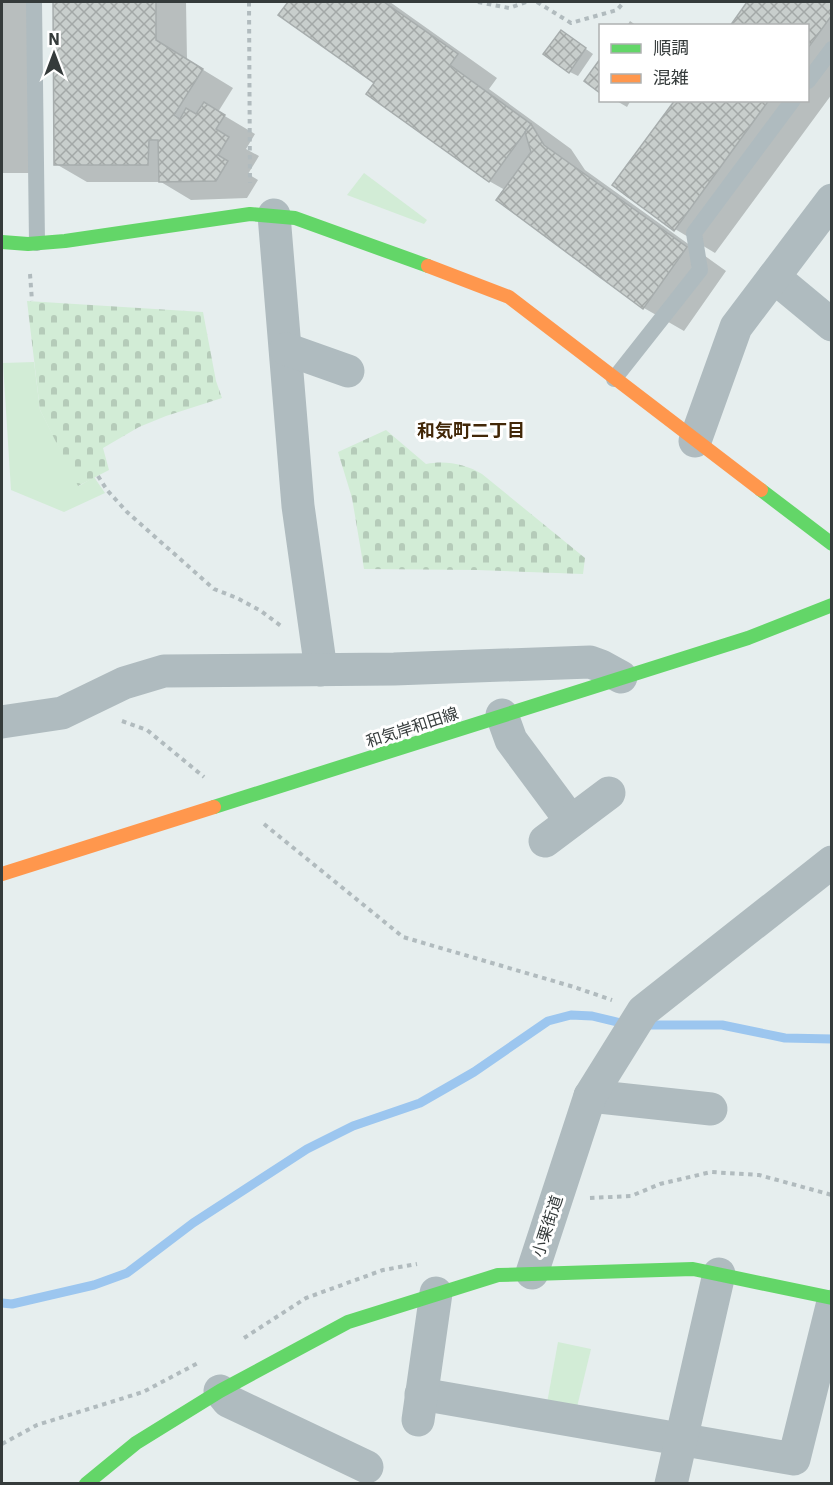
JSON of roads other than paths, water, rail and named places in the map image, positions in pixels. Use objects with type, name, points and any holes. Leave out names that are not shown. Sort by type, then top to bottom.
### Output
[{"type":"street","points":[[695,441],[736,327],[831,200]]},
{"type":"street","points":[[262,215],[286,349],[298,506],[321,670]]},
{"type":"street","points":[[2,242],[37,243],[262,215],[295,218],[394,253],[508,297],[831,544]]},
{"type":"street","points":[[774,277],[831,325]]},
{"type":"street","points":[[286,349],[348,371]]},
{"type":"street","name":"和気岸和田線","points":[[2,874],[748,638],[831,605]]},
{"type":"street","points":[[2,722],[62,713],[123,683],[164,671],[321,670],[590,662],[621,677]]},
{"type":"street","points":[[502,716],[511,740],[572,821]]},
{"type":"street","points":[[545,841],[609,792]]},
{"type":"street","name":"小栗街道","points":[[86,1484],[136,1443],[220,1391],[348,1322],[498,1275],[532,1273],[590,1096],[643,1011],[831,862]]},
{"type":"street","points":[[590,1096],[711,1109]]},
{"type":"street","points":[[532,1273],[693,1269],[831,1298]]},
{"type":"street","points":[[671,1484],[719,1274]]},
{"type":"street","points":[[436,1293],[420,1407],[681,1439],[794,1459],[831,1306]]},
{"type":"street","points":[[220,1391],[228,1401],[367,1467]]},
{"type":"lane","points":[[33,2],[37,243]]},
{"type":"lane","points":[[809,78],[831,49]]},
{"type":"lane","points":[[614,379],[700,270],[694,233],[792,102]]},
{"type":"waterway","points":[[2,1303],[12,1304],[94,1285],[127,1273],[193,1223],[307,1149],[353,1126],[420,1103],[474,1072],[548,1021],[571,1015],[592,1016],[621,1023]]},
{"type":"waterway","points":[[651,1025],[722,1025],[785,1038],[832,1039]]},
{"type":"district","name":"和気町二丁目","points":[[471,430]]}]
